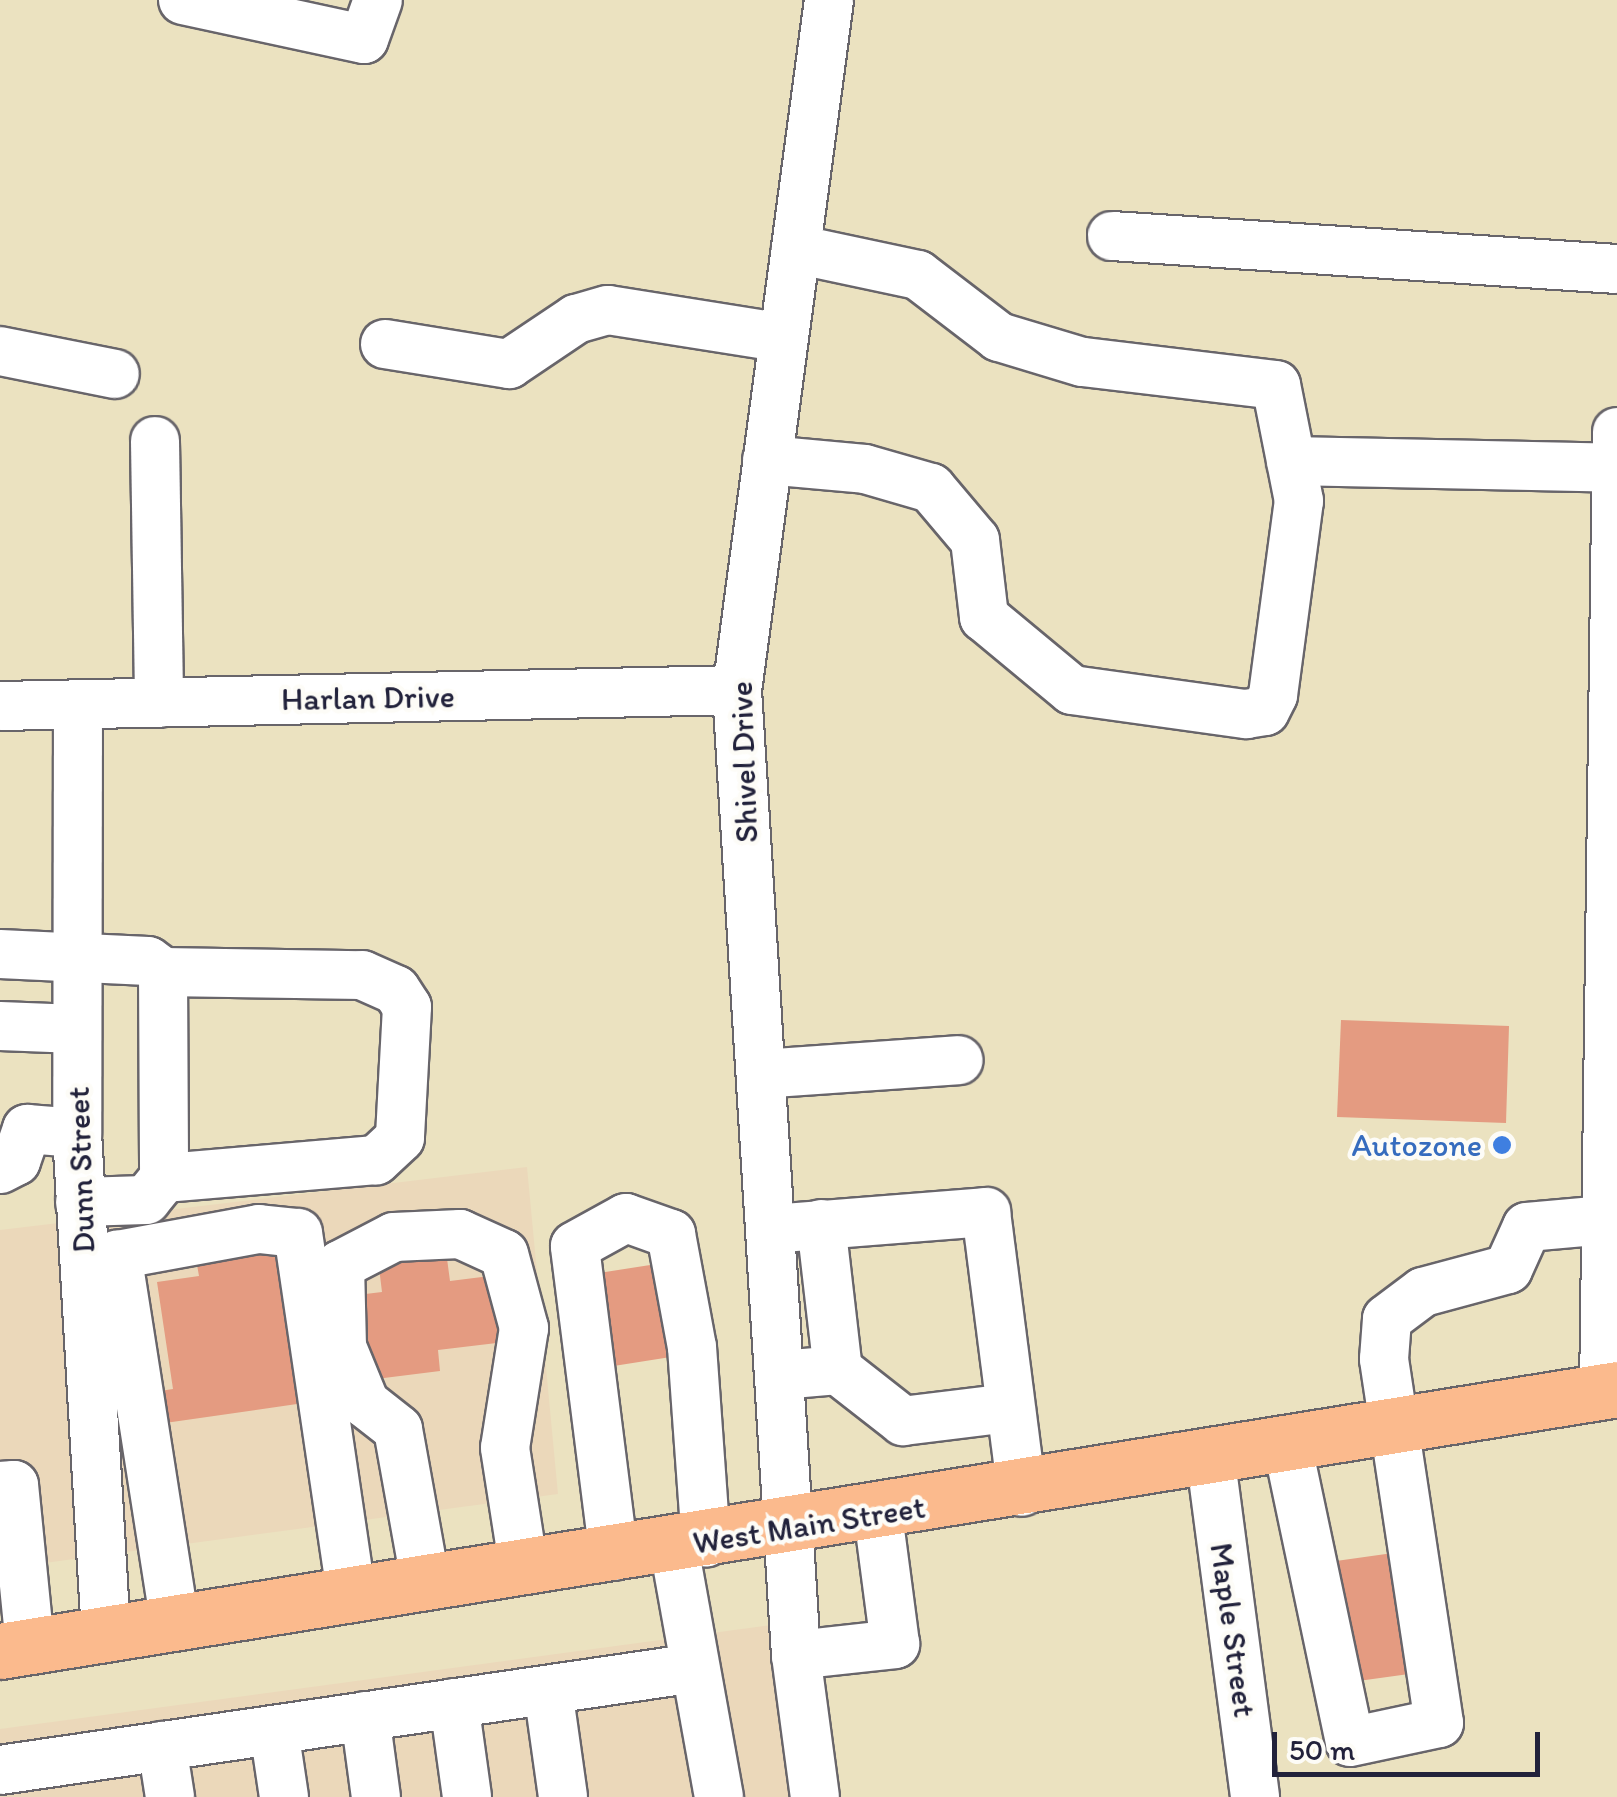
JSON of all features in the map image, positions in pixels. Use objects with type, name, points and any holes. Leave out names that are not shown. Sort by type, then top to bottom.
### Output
[{"type":"main road","name":"West Main Street","points":[[15,1649],[1210,1462],[1610,1390]]},
{"type":"street","points":[[183,0],[364,40],[378,0]]},
{"type":"street","name":"Shivel Drive","points":[[815,1797],[782,1530],[780,1375],[737,690],[829,0]]},
{"type":"street","points":[[1112,236],[1617,269]]},
{"type":"street","points":[[768,460],[865,470],[930,488],[975,540],[984,617],[1072,690],[1246,714],[1264,711],[1273,695],[1299,501],[1276,385],[1082,362],[999,338],[918,275],[796,249]]},
{"type":"street","points":[[386,344],[508,364],[576,319],[608,310],[784,338]]},
{"type":"street","points":[[0,351],[114,374]]},
{"type":"street","points":[[1610,1390],[1606,1220],[1617,432]]},
{"type":"street","points":[[155,441],[158,703]]},
{"type":"street","points":[[1292,461],[1616,468]]},
{"type":"street","name":"Harlan Drive","points":[[0,706],[737,690]]},
{"type":"street","name":"Dunn Street","points":[[78,704],[77,1134],[106,1634]]},
{"type":"street","points":[[0,954],[148,961],[163,972],[362,975],[396,990],[408,1006],[400,1138],[376,1160],[164,1178]]},
{"type":"street","points":[[80,1202],[146,1200],[164,1178],[163,972]]},
{"type":"street","points":[[0,1026],[77,1029]]},
{"type":"street","points":[[761,1074],[959,1060]]},
{"type":"street","points":[[0,1168],[16,1161],[26,1129],[77,1134]]},
{"type":"street","points":[[770,1230],[986,1212],[1022,1492]]},
{"type":"street","points":[[614,1556],[575,1246],[626,1218],[671,1234],[692,1347],[690,1544],[696,1668],[718,1797]]},
{"type":"street","points":[[1288,1448],[1350,1742],[1439,1723],[1384,1339],[1400,1302],[1508,1269],[1527,1227],[1606,1220]]},
{"type":"street","points":[[822,1224],[838,1370]]},
{"type":"street","points":[[175,1624],[117,1255],[259,1228],[298,1234],[352,1596]]},
{"type":"street","points":[[426,1585],[398,1429],[366,1403],[342,1347],[340,1266],[394,1237],[460,1234],[504,1254],[524,1328],[505,1448],[524,1570]]},
{"type":"street","points":[[780,1375],[838,1370],[903,1421],[1009,1408]]},
{"type":"street","name":"Maple Street","points":[[1210,1462],[1255,1797]]},
{"type":"street","points":[[0,1486],[14,1485],[15,1649]]},
{"type":"street","points":[[796,1655],[895,1644],[878,1514]]},
{"type":"street","points":[[0,1770],[66,1779],[162,1746],[696,1668]]},
{"type":"street","points":[[548,1690],[563,1797]]},
{"type":"street","points":[[454,1703],[467,1797]]},
{"type":"street","points":[[365,1716],[376,1797]]},
{"type":"street","points":[[274,1730],[284,1797]]},
{"type":"street","points":[[162,1746],[170,1797]]},
{"type":"shaded area","points":[[527,1167],[558,1494],[0,1569],[0,1230]]},
{"type":"shaded area","points":[[772,1625],[799,1797],[0,1797],[0,1729]]},
{"type":"building","points":[[1341,1020],[1509,1026],[1506,1123],[1337,1117]]},
{"type":"building","points":[[274,1248],[297,1404],[165,1423],[160,1391],[173,1389],[157,1282],[199,1276],[196,1259]]},
{"type":"building","points":[[446,1251],[450,1281],[498,1275],[505,1342],[438,1350],[440,1371],[376,1379],[373,1355],[356,1357],[349,1296],[382,1292],[378,1259]]},
{"type":"building","points":[[663,1263],[677,1356],[601,1368],[586,1275]]},
{"type":"building","points":[[1393,1553],[1409,1674],[1351,1682],[1336,1561]]},
{"type":"place","name":"Autozone","points":[[1502,1145]]}]
